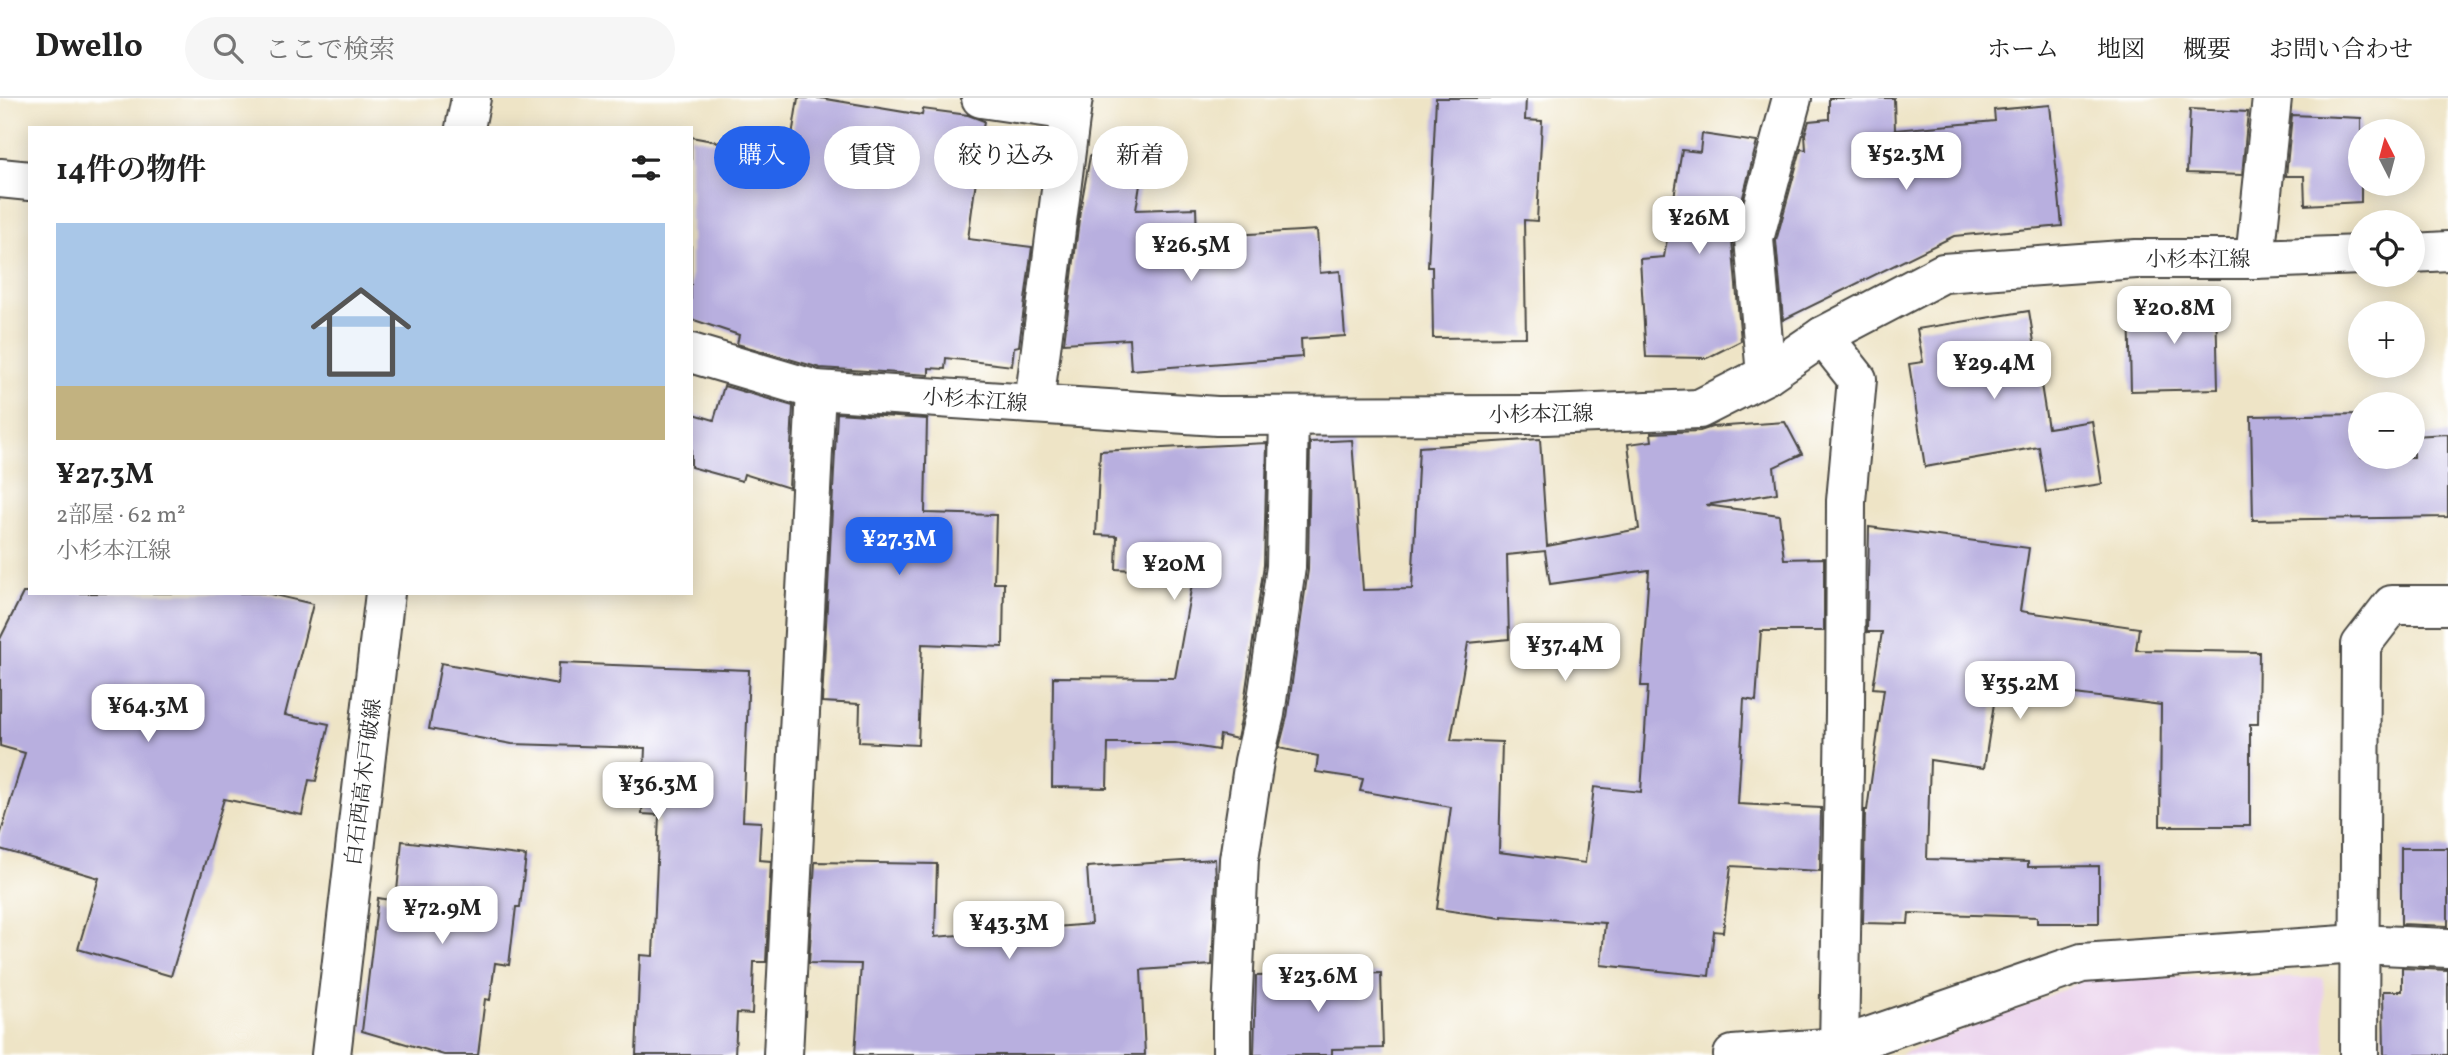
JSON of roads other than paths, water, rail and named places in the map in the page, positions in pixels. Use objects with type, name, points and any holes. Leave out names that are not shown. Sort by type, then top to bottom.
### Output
[{"type":"street","points":[[465,126],[471,98]]},
{"type":"street","points":[[981,98],[1072,105],[1034,404]]},
{"type":"street","points":[[1766,376],[1754,239],[1792,98]]},
{"type":"street","points":[[2255,259],[2272,98]]},
{"type":"street","points":[[0,178],[28,181]]},
{"type":"street","points":[[2425,252],[2448,251]]},
{"type":"street","name":"小杉本江線","points":[[693,354],[816,390],[1217,416],[1545,415],[1699,409],[1766,376],[1823,336],[1943,273],[2136,259],[2348,255]]},
{"type":"street","points":[[1823,336],[1857,379],[1846,501],[1839,1047]]},
{"type":"street","points":[[783,1055],[816,390]]},
{"type":"street","points":[[1232,1055],[1239,859],[1254,761],[1265,714],[1286,567],[1289,417]]},
{"type":"street","name":"白石西高木戸破線","points":[[331,1055],[385,595]]},
{"type":"street","points":[[2359,1055],[2361,645],[2392,605],[2448,606]]},
{"type":"street","points":[[1733,1055],[1839,1047],[2082,962],[2358,944],[2448,948]]}]
